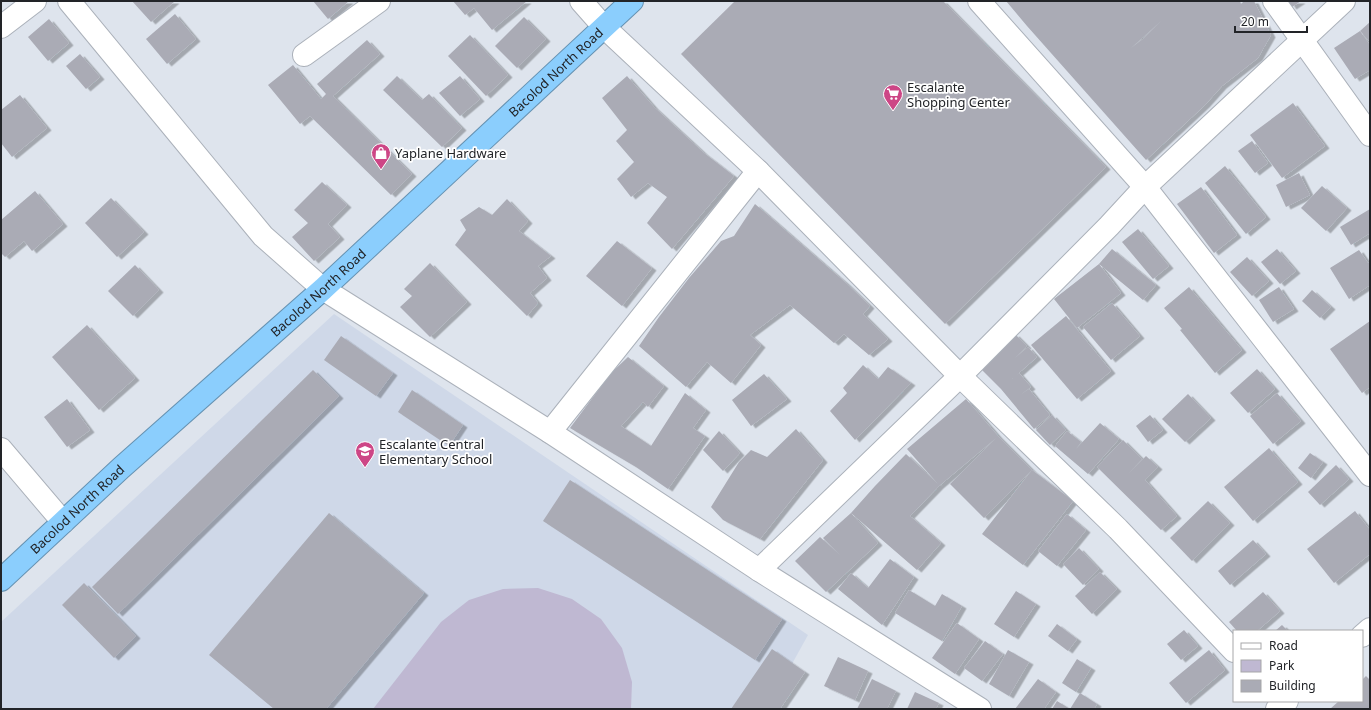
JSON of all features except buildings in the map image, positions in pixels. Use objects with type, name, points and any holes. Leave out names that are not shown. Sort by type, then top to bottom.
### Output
[{"type":"highway","name":"Bacolod North Road","points":[[1,580],[127,463],[323,289],[632,1]]},
{"type":"street","points":[[1,26],[35,1]]},
{"type":"street","points":[[69,1],[263,236],[323,289],[550,432],[759,570],[980,709]]},
{"type":"street","points":[[304,55],[379,1]]},
{"type":"street","points":[[581,1],[604,27],[758,171],[960,376],[1118,529],[1233,650]]},
{"type":"street","points":[[979,1],[1145,187],[1370,475]]},
{"type":"street","points":[[1274,1],[1370,135]]},
{"type":"street","points":[[759,570],[960,376],[1109,226],[1145,187],[1344,1]]},
{"type":"street","points":[[550,432],[758,171]]},
{"type":"street","points":[[1,449],[63,522]]},
{"type":"shaded area","name":"Escalante Central Elementary School","points":[[334,314],[808,635],[767,709],[1,709],[1,622]]},
{"type":"green space","points":[[538,588],[572,599],[601,619],[622,648],[632,682],[631,709],[373,709],[441,622],[469,600],[503,589]]},
{"type":"place","name":"Escalante Shopping Center","points":[[893,111]]},
{"type":"place","name":"Yaplane Hardware","points":[[381,170]]},
{"type":"place","name":"Escalante Central Elementary School","points":[[365,468]]}]
